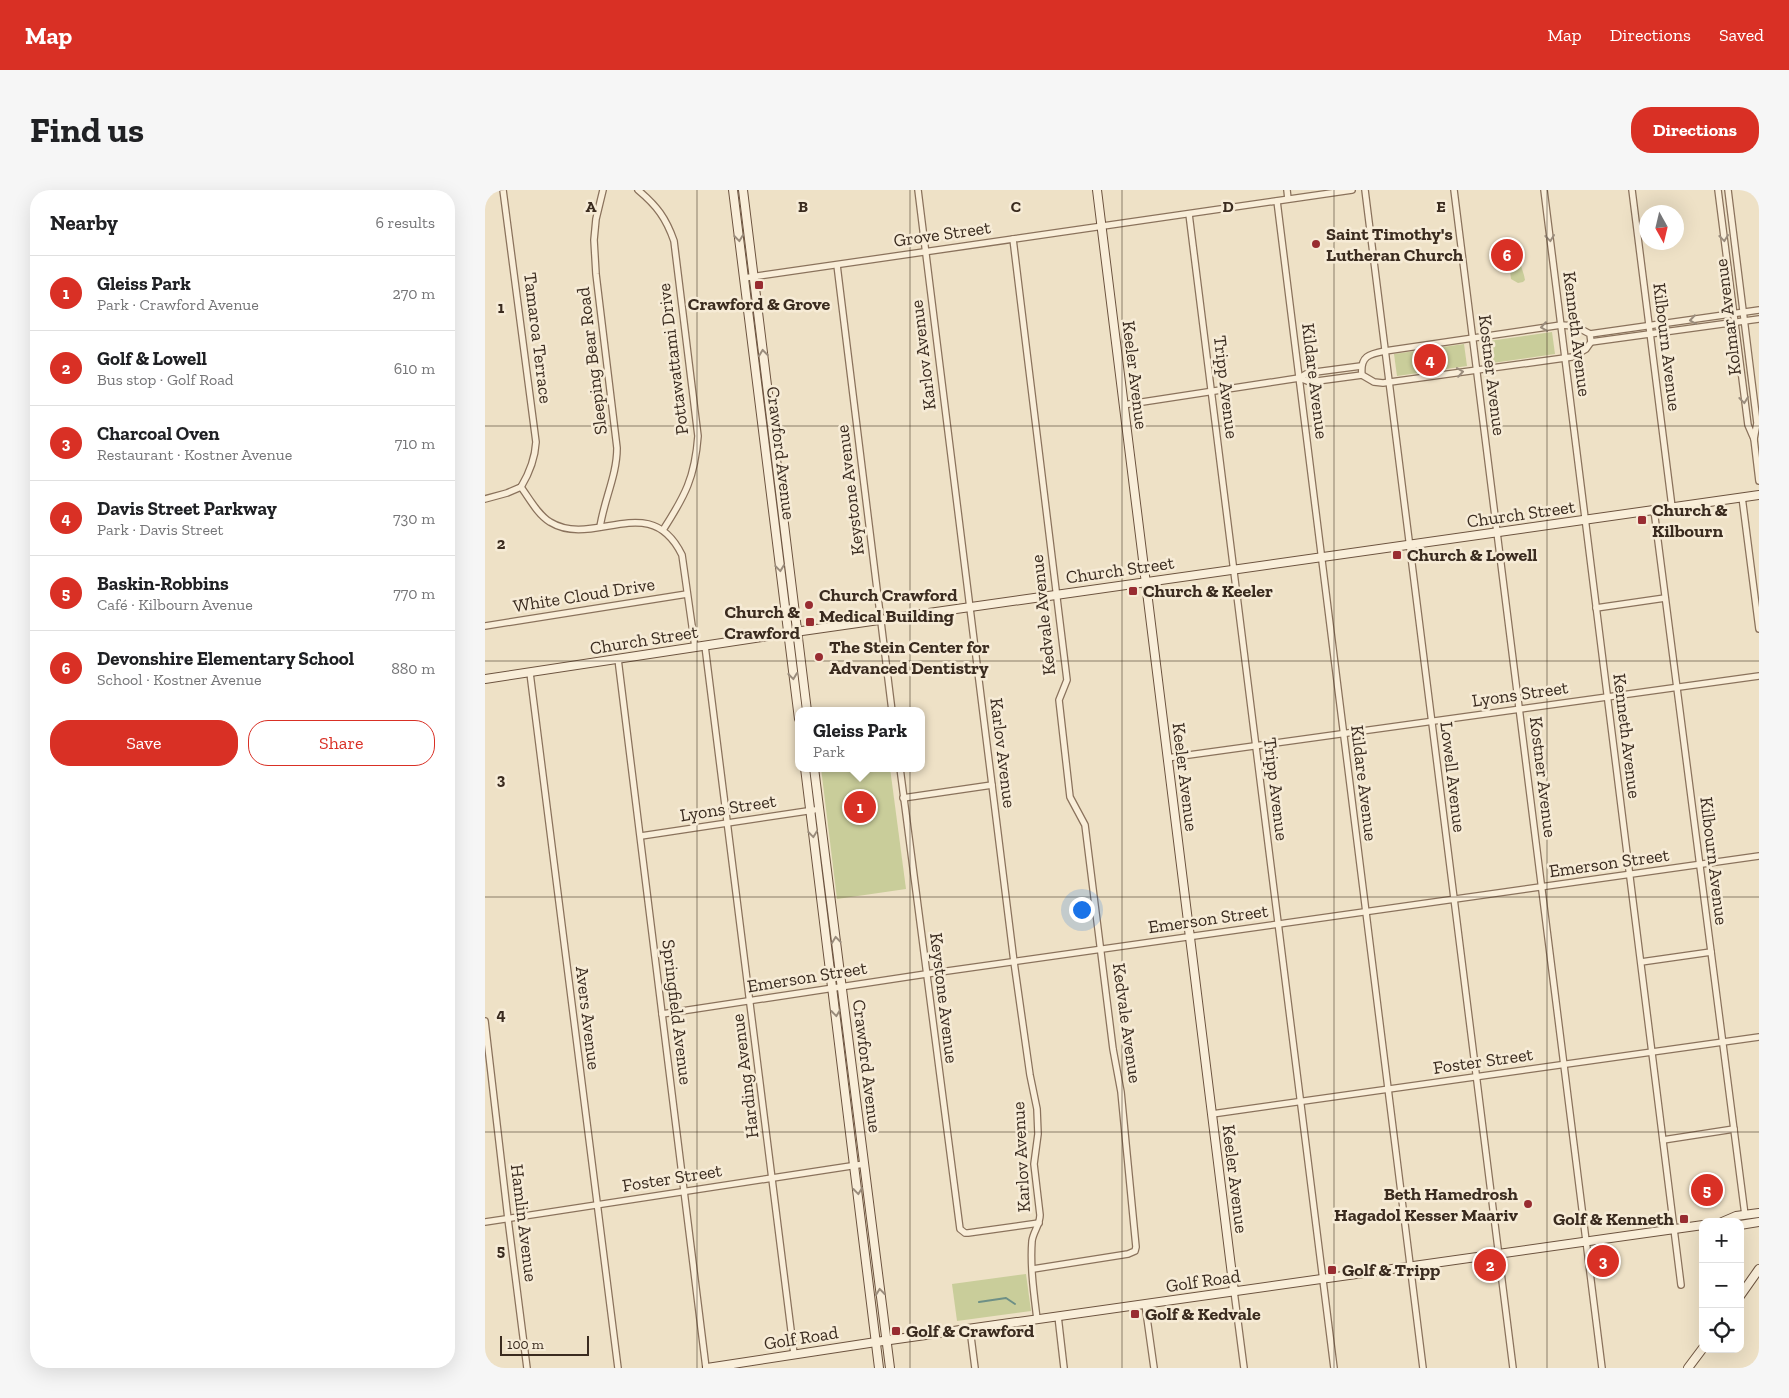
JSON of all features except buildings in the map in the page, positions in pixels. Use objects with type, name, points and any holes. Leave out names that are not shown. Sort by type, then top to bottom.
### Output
[{"type":"main road","name":"Crawford Avenue","points":[[733,190],[797,707]]},
{"type":"main road","name":"Crawford Avenue","points":[[743,190],[807,707]]},
{"type":"main road","name":"Keeler Avenue","points":[[1097,190],[1234,1291]]},
{"type":"main road","name":"Church Street","points":[[485,680],[788,632],[1759,495]]},
{"type":"main road","name":"Crawford Avenue","points":[[805,772],[879,1368]]},
{"type":"main road","name":"Crawford Avenue","points":[[815,772],[890,1368]]},
{"type":"main road","points":[[1732,1218],[1759,1213]]},
{"type":"main road","points":[[1744,1224],[1759,1222]]},
{"type":"main road","name":"Golf Road","points":[[707,1368],[886,1340],[1699,1226]]},
{"type":"main road","points":[[1744,1291],[1759,1270]]},
{"type":"main road","points":[[1688,1368],[1699,1353]]},
{"type":"street","name":"Tamaroa Terrace","points":[[503,190],[536,442],[532,465],[521,486]]},
{"type":"street","name":"Sleeping Bear Road","points":[[600,526],[615,472],[617,448],[596,274],[594,240],[596,219],[603,190]]},
{"type":"street","name":"Pottawattami Drive","points":[[638,190],[655,204],[663,215],[674,241],[698,436],[697,457],[692,477],[685,494],[663,530]]},
{"type":"street","name":"Karlov Avenue","points":[[917,190],[1014,962],[1029,1075],[1037,1119],[1038,1134],[1034,1164],[1040,1216],[1033,1237],[1033,1268],[1037,1319]]},
{"type":"street","points":[[1287,190],[1288,199]]},
{"type":"street","name":"Grove Street","points":[[744,278],[1352,190]]},
{"type":"street","name":"Lowell Avenue","points":[[1365,190],[1513,1368]]},
{"type":"street","name":"Kostner Avenue","points":[[1454,190],[1602,1368]]},
{"type":"street","name":"Kenneth Avenue","points":[[1543,190],[1681,1285]]},
{"type":"street","name":"Kilbourn Avenue","points":[[1632,190],[1673,507]]},
{"type":"street","name":"Kolmar Avenue","points":[[1718,190],[1748,425],[1754,439],[1759,481]]},
{"type":"street","name":"Kolmar Avenue","points":[[1728,190],[1757,424],[1754,439]]},
{"type":"street","name":"Kildare Avenue","points":[[1277,201],[1423,1368]]},
{"type":"street","name":"Tripp Avenue","points":[[1189,214],[1333,1368]]},
{"type":"street","name":"Kedvale Avenue","points":[[1013,239],[1067,680],[1059,700],[1070,797],[1085,825],[1113,1049],[1124,1112],[1136,1244],[1135,1251],[1128,1254],[1033,1268]]},
{"type":"street","name":"Keystone Avenue","points":[[837,264],[892,707]]},
{"type":"street","points":[[1362,375],[1361,366],[1369,355],[1385,351],[1561,325],[1575,326],[1590,334],[1759,310]]},
{"type":"street","points":[[1299,378],[1310,382],[1362,375],[1374,382],[1389,382],[1565,358],[1579,354],[1591,342],[1759,319]]},
{"type":"street","points":[[1590,334],[1591,342]]},
{"type":"street","points":[[1123,405],[1299,378],[1308,373],[1361,366]]},
{"type":"street","points":[[766,454],[775,453]]},
{"type":"street","points":[[485,499],[507,493],[521,486],[539,513],[558,527],[580,530],[635,522],[663,530],[678,546],[682,555],[695,647]]},
{"type":"street","points":[[1742,497],[1759,628]]},
{"type":"street","name":"Kilbourn Avenue","points":[[1654,510],[1745,1215]]},
{"type":"street","name":"White Cloud Drive","points":[[485,626],[687,594]]},
{"type":"street","points":[[1596,608],[1665,598]]},
{"type":"street","name":"Harding Avenue","points":[[705,646],[794,1354]]},
{"type":"street","name":"Springfield Avenue","points":[[618,659],[707,1368]]},
{"type":"street","name":"Avers Avenue","points":[[529,672],[618,1368]]},
{"type":"street","name":"Lyons Street","points":[[1167,758],[1759,676]]},
{"type":"street","name":"Keystone Avenue","points":[[900,772],[958,1222],[962,1231],[971,1232],[1039,1223]]},
{"type":"street","points":[[903,798],[992,785]]},
{"type":"street","name":"Lyons Street","points":[[641,836],[820,810]]},
{"type":"street","name":"Emerson Street","points":[[662,1014],[926,974],[1759,856]]},
{"type":"street","points":[[1641,962],[1711,952]]},
{"type":"street","name":"Hamlin Avenue","points":[[485,1021],[527,1368]]},
{"type":"street","name":"Foster Street","points":[[1212,1114],[1759,1037]]},
{"type":"street","points":[[1663,1140],[1734,1130]]},
{"type":"street","name":"Foster Street","points":[[485,1222],[864,1164]]},
{"type":"street","name":"Keeler Avenue","points":[[1234,1291],[1244,1368]]},
{"type":"street","points":[[1145,1304],[1154,1368]]},
{"type":"street","points":[[1058,1316],[1064,1368]]},
{"type":"street","points":[[970,1329],[975,1368]]},
{"type":"green space","points":[[1516,259],[1520,261],[1525,280],[1518,283],[1511,279],[1509,262]]},
{"type":"green space","points":[[1552,332],[1555,354],[1485,364],[1482,342]]},
{"type":"green space","points":[[1464,344],[1467,366],[1397,376],[1394,354]]},
{"type":"green space","points":[[821,772],[891,772],[906,889],[837,899]]},
{"type":"green space","points":[[1026,1274],[1031,1311],[957,1321],[952,1284]]},
{"type":"waterway","points":[[979,1302],[1006,1298],[1015,1304]]},
{"type":"place","name":"Saint Timothy's Lutheran Church","points":[[1316,244]]},
{"type":"place","name":"Devonshire Elementary School","points":[[1507,255]]},
{"type":"place","name":"Crawford & Grove","points":[[759,285]]},
{"type":"place","name":"Davis Street Parkway","points":[[1430,360]]},
{"type":"place","name":"Church & Kilbourn","points":[[1642,520]]},
{"type":"place","name":"Church & Lowell","points":[[1397,555]]},
{"type":"place","name":"Church & Keeler","points":[[1133,591]]},
{"type":"place","name":"Church Crawford Medical Building","points":[[809,605]]},
{"type":"place","name":"Church & Crawford","points":[[810,622]]},
{"type":"place","name":"The Stein Center for Advanced Dentistry","points":[[819,657]]},
{"type":"place","name":"Gleiss Park","points":[[860,807]]},
{"type":"place","name":"Baskin-Robbins","points":[[1707,1190]]},
{"type":"place","name":"Beth Hamedrosh Hagadol Kesser Maariv","points":[[1528,1204]]},
{"type":"place","name":"Golf & Kenneth","points":[[1684,1219]]},
{"type":"place","name":"Charcoal Oven","points":[[1603,1261]]},
{"type":"place","name":"Golf & Lowell","points":[[1490,1265]]},
{"type":"place","name":"Golf & Tripp","points":[[1332,1270]]},
{"type":"place","name":"Golf & Kedvale","points":[[1135,1314]]},
{"type":"place","name":"Golf & Crawford","points":[[896,1331]]}]
